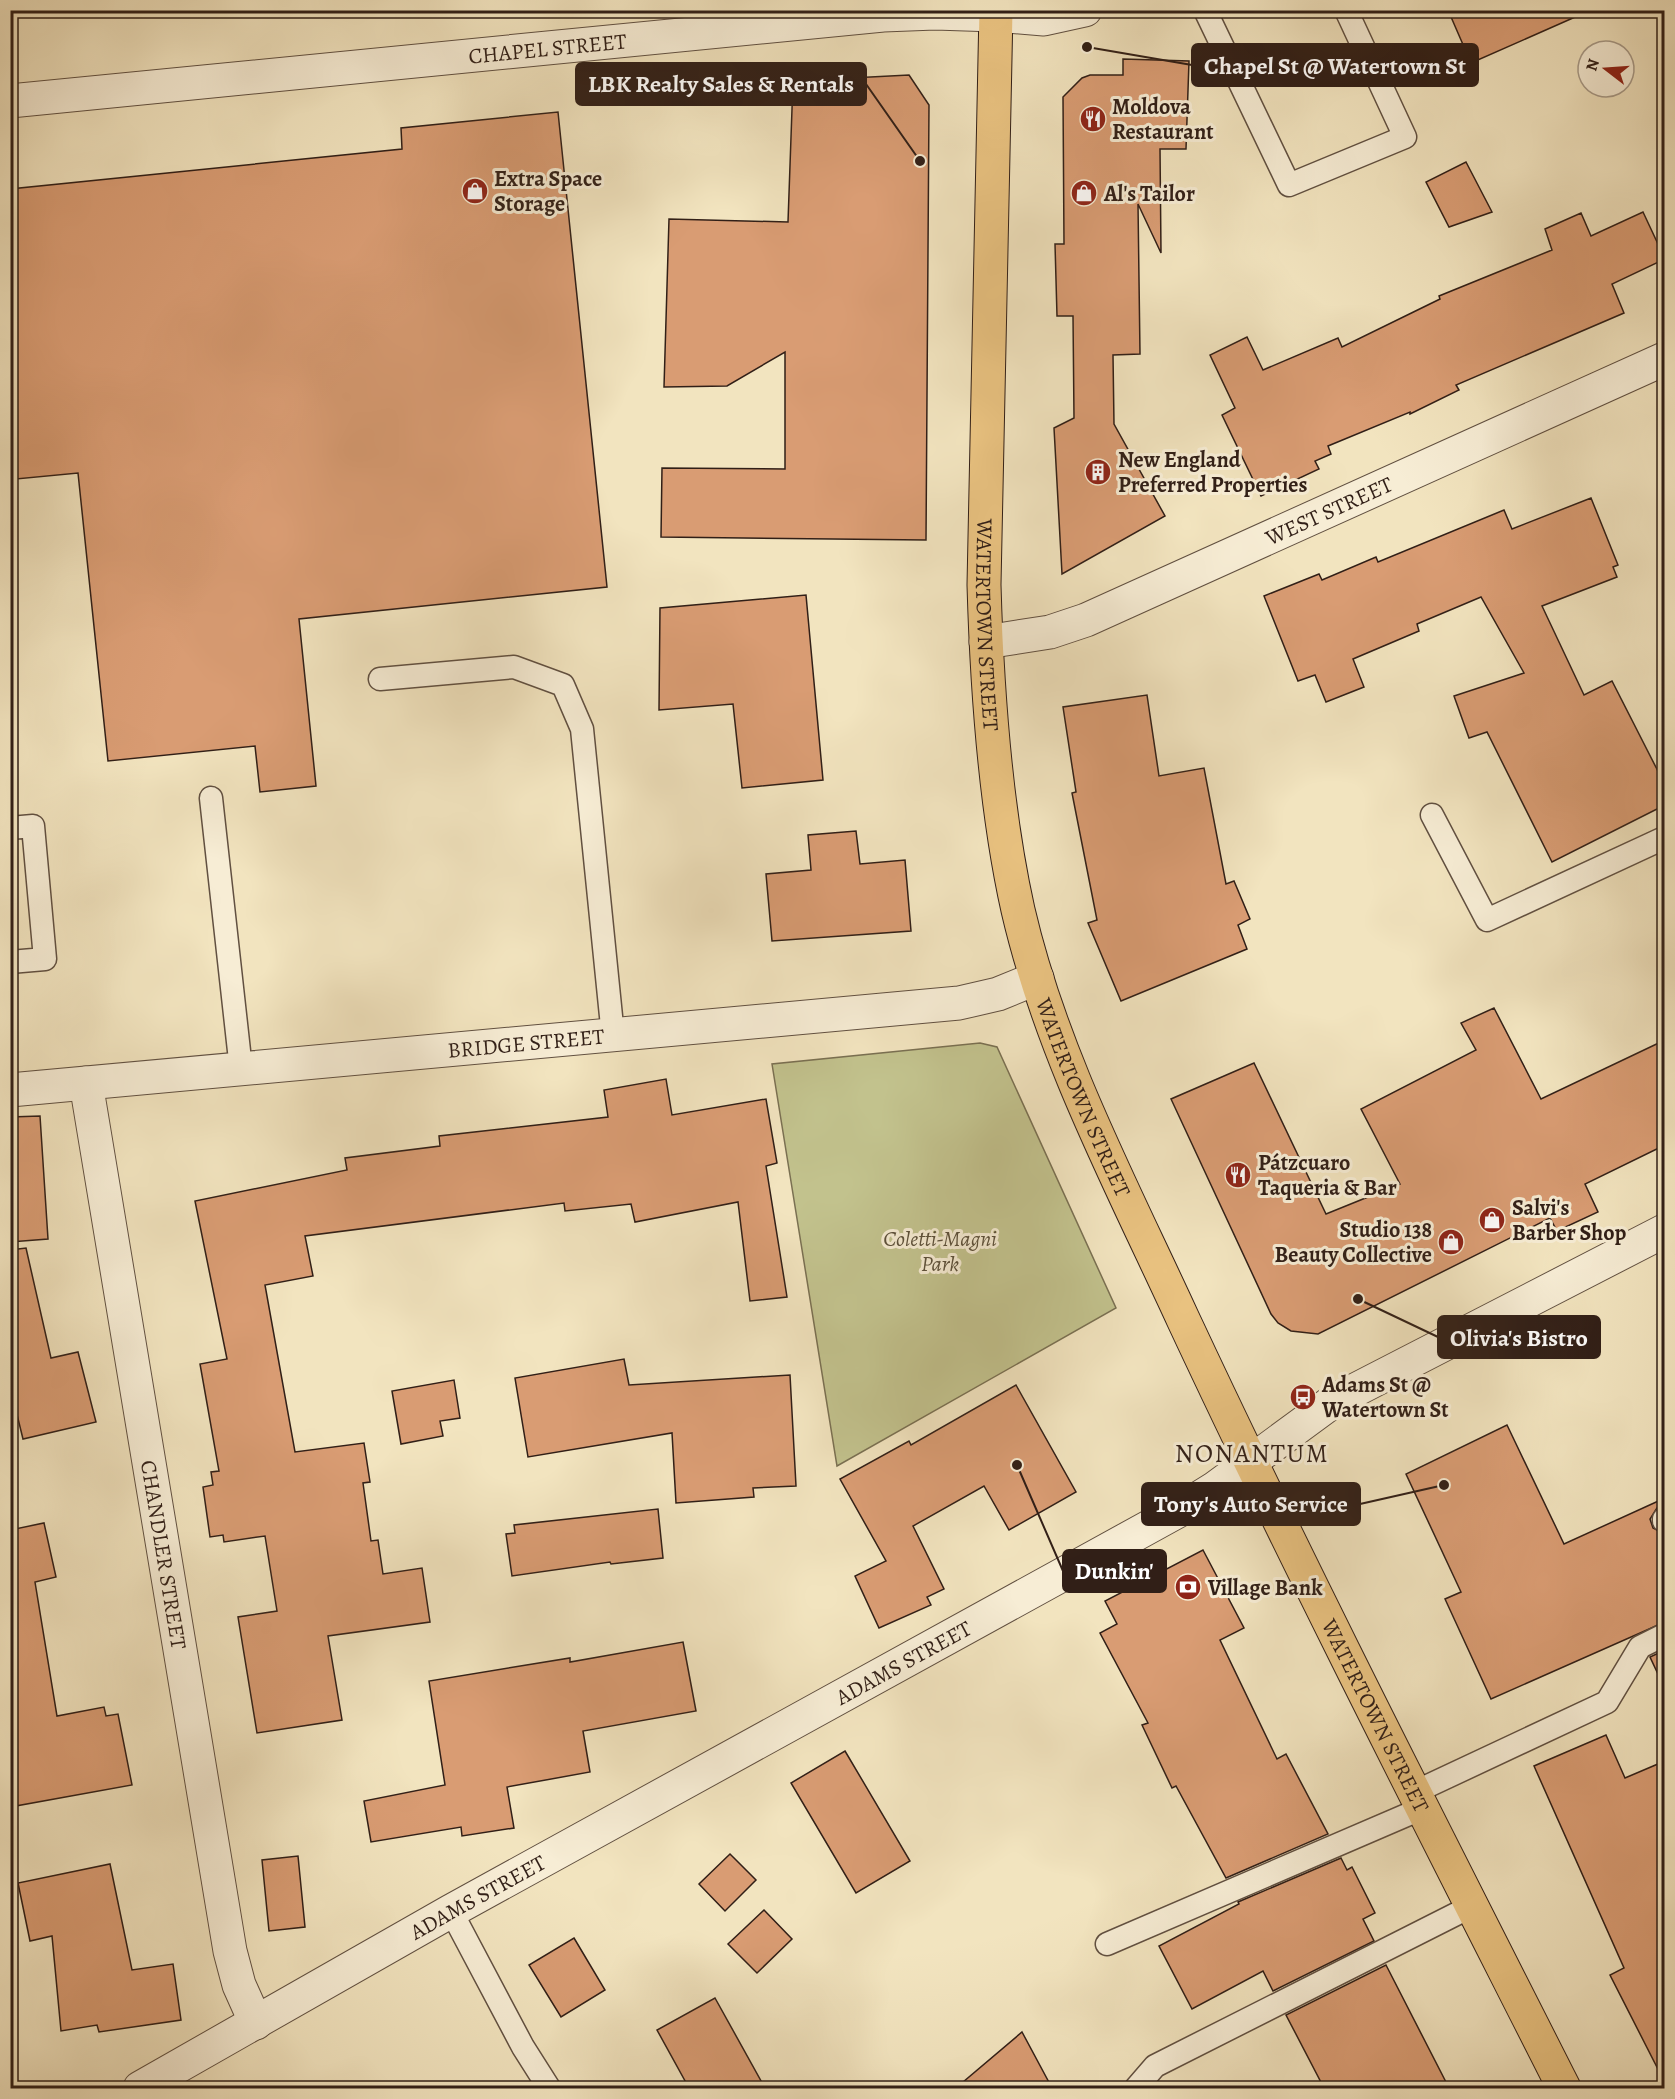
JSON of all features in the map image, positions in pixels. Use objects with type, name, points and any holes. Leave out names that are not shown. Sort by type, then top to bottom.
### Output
[{"type":"main road","name":"WATERTOWN STREET","points":[[996,13],[984,585],[986,642],[989,699],[1005,831],[1018,908],[1037,978],[1057,1037],[1080,1093],[1250,1462],[1564,2088]]},
{"type":"street","name":"CHAPEL STREET","points":[[10,101],[883,15],[996,13],[1044,19],[1085,10]]},
{"type":"street","name":"WEST STREET","points":[[986,642],[1050,632],[1086,620],[1665,359]]},
{"type":"street","name":"BRIDGE STREET","points":[[10,1090],[958,1003],[998,994],[1037,978]]},
{"type":"street","name":"CHANDLER STREET","points":[[86,1083],[230,1951],[239,1985],[256,2023]]},
{"type":"street","name":"ADAMS STREET","points":[[140,2088],[451,1911],[1178,1511],[1250,1462],[1300,1423],[1357,1388],[1665,1231]]},
{"type":"lane","points":[[1205,10],[1289,185],[1405,137],[1346,10]]},
{"type":"lane","points":[[380,679],[513,667],[563,685],[582,729],[613,1036]]},
{"type":"lane","points":[[211,798],[241,1069]]},
{"type":"lane","points":[[1432,815],[1487,920],[1665,838]]},
{"type":"lane","points":[[10,828],[33,826],[45,959],[10,962]]},
{"type":"lane","points":[[1107,1944],[1419,1800],[1607,1702],[1640,1647],[1665,1635]]},
{"type":"lane","points":[[1136,2088],[1155,2066],[1472,1906]]},
{"type":"lane","points":[[451,1911],[523,2047],[549,2088]]},
{"type":"green space","name":"Coletti-Magni Park","points":[[980,1043],[997,1047],[1116,1308],[837,1466],[772,1064]]},
{"type":"building","points":[[1448,10],[1591,10],[1471,63]]},
{"type":"building","points":[[1123,59],[1189,61],[1186,149],[1160,149],[1161,253],[1138,204],[1140,354],[1113,355],[1114,424],[1165,516],[1062,574],[1054,428],[1074,418],[1073,316],[1057,316],[1055,244],[1064,244],[1063,97],[1082,78],[1090,75],[1123,75]]},
{"type":"building","points":[[909,75],[929,105],[926,540],[661,537],[662,468],[785,469],[785,352],[727,386],[664,387],[669,219],[788,222],[793,81]]},
{"type":"building","points":[[558,112],[607,587],[299,619],[316,786],[260,792],[255,746],[108,761],[78,473],[16,479],[16,470],[10,471],[10,189],[402,149],[401,128]]},
{"type":"building","points":[[1466,162],[1492,212],[1449,227],[1426,182]]},
{"type":"building","points":[[1643,212],[1665,259],[1612,284],[1624,313],[1456,385],[1459,390],[1410,414],[1410,412],[1328,446],[1331,454],[1315,461],[1319,469],[1261,496],[1222,415],[1235,408],[1210,355],[1247,337],[1263,370],[1338,338],[1342,347],[1440,299],[1439,296],[1552,250],[1545,229],[1581,213],[1591,236]]},
{"type":"building","points":[[1591,498],[1618,565],[1613,567],[1617,577],[1542,606],[1584,695],[1612,681],[1665,785],[1665,805],[1552,862],[1487,732],[1469,738],[1454,696],[1524,673],[1481,597],[1417,624],[1419,631],[1353,659],[1364,687],[1326,702],[1315,675],[1298,681],[1264,596],[1319,574],[1322,580],[1376,557],[1378,562],[1504,510],[1512,529]]},
{"type":"building","points":[[806,595],[823,780],[742,788],[733,704],[659,710],[660,608]]},
{"type":"building","points":[[1147,695],[1159,776],[1204,768],[1226,884],[1234,881],[1250,919],[1238,925],[1247,949],[1121,1001],[1088,923],[1097,920],[1072,793],[1076,792],[1063,707]]},
{"type":"building","points":[[856,831],[860,864],[905,860],[911,931],[772,941],[766,874],[811,870],[808,835]]},
{"type":"building","points":[[1494,1008],[1541,1099],[1665,1040],[1665,1145],[1585,1184],[1598,1212],[1557,1231],[1550,1218],[1318,1334],[1291,1331],[1278,1323],[1271,1314],[1171,1099],[1254,1063],[1326,1214],[1400,1184],[1361,1109],[1476,1050],[1461,1023]]},
{"type":"building","points":[[666,1079],[672,1115],[766,1099],[777,1163],[766,1166],[787,1297],[750,1301],[738,1202],[635,1222],[631,1204],[565,1211],[564,1203],[305,1236],[313,1276],[265,1285],[295,1452],[364,1443],[370,1482],[363,1483],[371,1541],[378,1540],[383,1574],[422,1568],[430,1622],[328,1636],[342,1720],[257,1733],[238,1617],[277,1611],[265,1536],[224,1542],[223,1535],[210,1537],[203,1487],[213,1485],[211,1472],[219,1471],[200,1364],[227,1359],[195,1201],[347,1170],[345,1158],[440,1146],[439,1136],[608,1117],[604,1090]]},
{"type":"building","points":[[40,1116],[48,1239],[10,1242],[10,1117]]},
{"type":"building","points":[[26,1248],[51,1358],[78,1352],[96,1422],[23,1439],[10,1386],[10,1250]]},
{"type":"building","points":[[624,1359],[629,1385],[790,1375],[796,1486],[753,1488],[754,1497],[676,1503],[672,1433],[528,1457],[515,1378]]},
{"type":"building","points":[[454,1380],[460,1418],[440,1421],[443,1436],[401,1444],[392,1391]]},
{"type":"building","points":[[1016,1385],[1076,1492],[1009,1530],[984,1486],[913,1526],[944,1589],[927,1597],[931,1605],[879,1628],[855,1576],[886,1561],[840,1479],[909,1441],[911,1445]]},
{"type":"building","points":[[1507,1425],[1564,1544],[1665,1498],[1665,1506],[1657,1508],[1650,1519],[1653,1528],[1665,1534],[1665,1622],[1491,1699],[1445,1599],[1461,1592],[1406,1474]]},
{"type":"building","points":[[658,1509],[663,1558],[611,1564],[610,1562],[512,1576],[506,1534],[515,1533],[514,1525]]},
{"type":"building","points":[[44,1523],[56,1577],[35,1582],[57,1716],[104,1707],[106,1716],[118,1714],[132,1785],[10,1807],[10,1530]]},
{"type":"building","points":[[1203,1550],[1244,1628],[1220,1640],[1277,1759],[1286,1754],[1328,1834],[1226,1878],[1176,1786],[1172,1788],[1142,1725],[1148,1723],[1100,1633],[1117,1624],[1105,1601]]},
{"type":"building","points":[[683,1642],[696,1711],[583,1731],[590,1772],[507,1787],[514,1828],[462,1836],[461,1827],[371,1842],[364,1801],[445,1785],[429,1681],[570,1658],[570,1662]]},
{"type":"building","points":[[1665,1650],[1665,1689],[1650,1657]]},
{"type":"building","points":[[1606,1735],[1625,1778],[1665,1761],[1665,2083],[1610,1975],[1624,1968],[1534,1766]]},
{"type":"building","points":[[845,1751],[910,1861],[856,1893],[791,1783]]},
{"type":"building","points":[[730,1854],[756,1880],[725,1911],[699,1884]]},
{"type":"building","points":[[298,1856],[305,1927],[269,1931],[262,1860]]},
{"type":"building","points":[[1341,1858],[1347,1870],[1352,1867],[1375,1913],[1363,1919],[1374,1941],[1273,1991],[1263,1971],[1192,2009],[1159,1946],[1239,1904],[1238,1902]]},
{"type":"building","points":[[110,1864],[132,1970],[173,1964],[181,2020],[99,2032],[97,2025],[61,2031],[52,1936],[30,1941],[18,1883]]},
{"type":"building","points":[[764,1910],[792,1939],[757,1973],[728,1944]]},
{"type":"building","points":[[574,1938],[605,1990],[561,2017],[529,1965]]},
{"type":"building","points":[[1386,1965],[1449,2088],[1324,2088],[1286,2015]]},
{"type":"building","points":[[715,1998],[765,2088],[689,2088],[657,2030]]},
{"type":"building","points":[[1022,2032],[1052,2088],[956,2088]]},
{"type":"place","name":"Chapel St @ Watertown St","points":[[1087,47]]},
{"type":"place","name":"Moldova Restaurant","points":[[1093,119]]},
{"type":"place","name":"LBK Realty Sales & Rentals","points":[[920,161]]},
{"type":"place","name":"Extra Space Storage","points":[[475,191]]},
{"type":"place","name":"Al's Tailor","points":[[1084,193]]},
{"type":"place","name":"New England Preferred Properties","points":[[1098,472]]},
{"type":"place","name":"Pátzcuaro Taqueria & Bar","points":[[1238,1175]]},
{"type":"place","name":"Salvi's Barber Shop","points":[[1492,1220]]},
{"type":"place","name":"Studio 138 Beauty Collective","points":[[1451,1242]]},
{"type":"place","name":"Olivia's Bistro","points":[[1358,1299]]},
{"type":"place","name":"Adams St @ Watertown St","points":[[1303,1397]]},
{"type":"place","name":"Dunkin'","points":[[1017,1465]]},
{"type":"place","name":"Tony's Auto Service","points":[[1444,1485]]},
{"type":"place","name":"Village Bank","points":[[1188,1587]]},
{"type":"district","name":"NONANTUM","points":[[1252,1453]]}]
